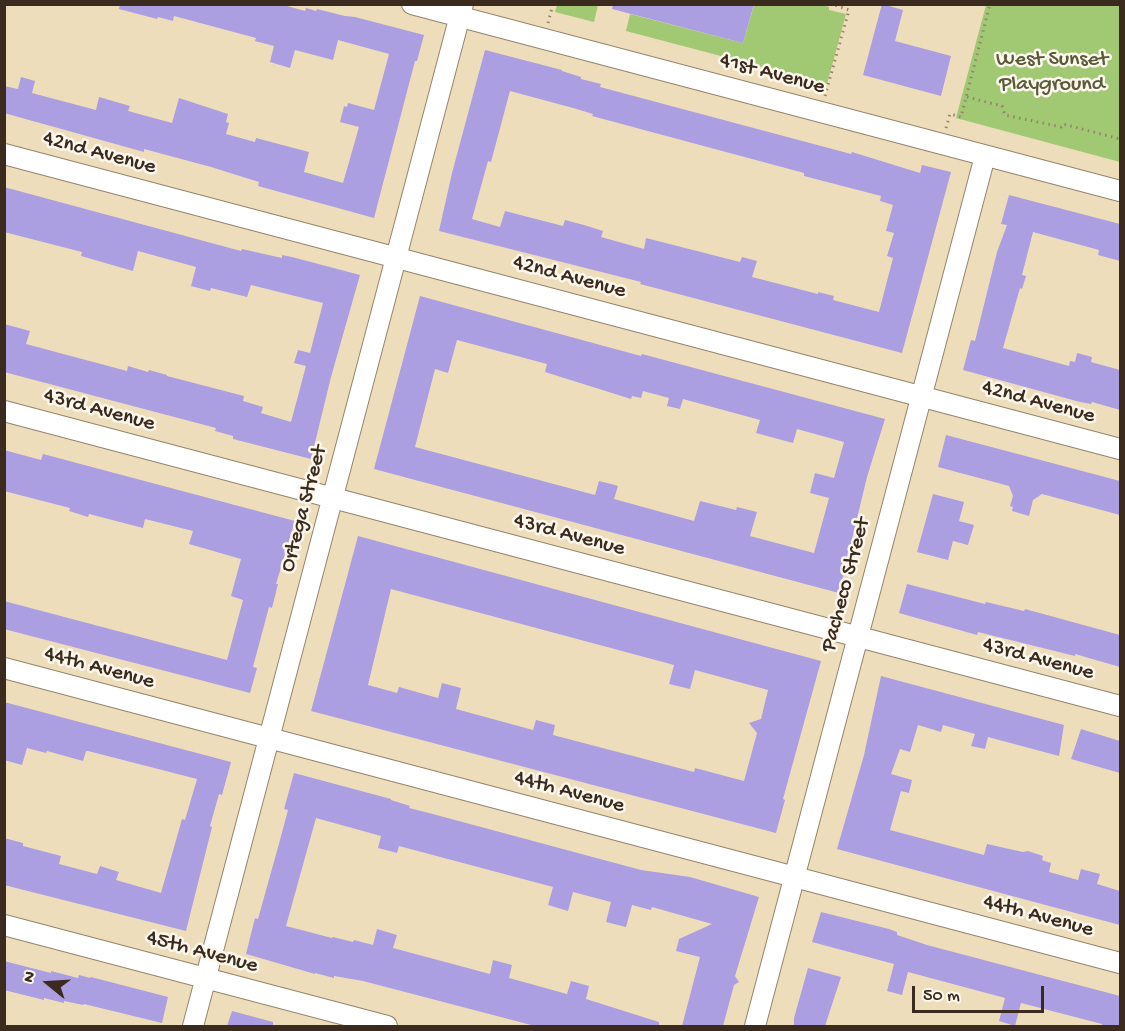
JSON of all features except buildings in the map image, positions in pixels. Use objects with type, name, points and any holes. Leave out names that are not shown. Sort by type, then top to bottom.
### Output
[{"type":"street","name":"41st Avenue","points":[[412,4],[461,11],[821,113],[1120,191]]},
{"type":"street","name":"Ortega Street","points":[[193,1026],[461,11]]},
{"type":"street","name":"42nd Avenue","points":[[4,154],[1120,449]]},
{"type":"street","name":"Pacheco Street","points":[[755,1026],[986,156]]},
{"type":"street","name":"43rd Avenue","points":[[4,411],[1120,706]]},
{"type":"street","name":"44th Avenue","points":[[4,668],[1120,963]]},
{"type":"street","name":"45th Avenue","points":[[4,925],[387,1026]]},
{"type":"path","points":[[821,113],[849,10],[832,4]]},
{"type":"path","points":[[950,114],[961,117],[990,4]]},
{"type":"path","points":[[967,97],[1002,106],[1005,115],[1060,127],[1063,124],[1120,140]]},
{"type":"green space","points":[[557,4],[598,5],[594,22],[555,12]]},
{"type":"green space","points":[[754,5],[822,5],[829,7],[829,10],[846,14],[827,84],[626,31],[630,14],[743,43]]},
{"type":"green space","name":"West Sunset Playground","points":[[986,5],[1120,5],[1120,162],[956,118]]}]
